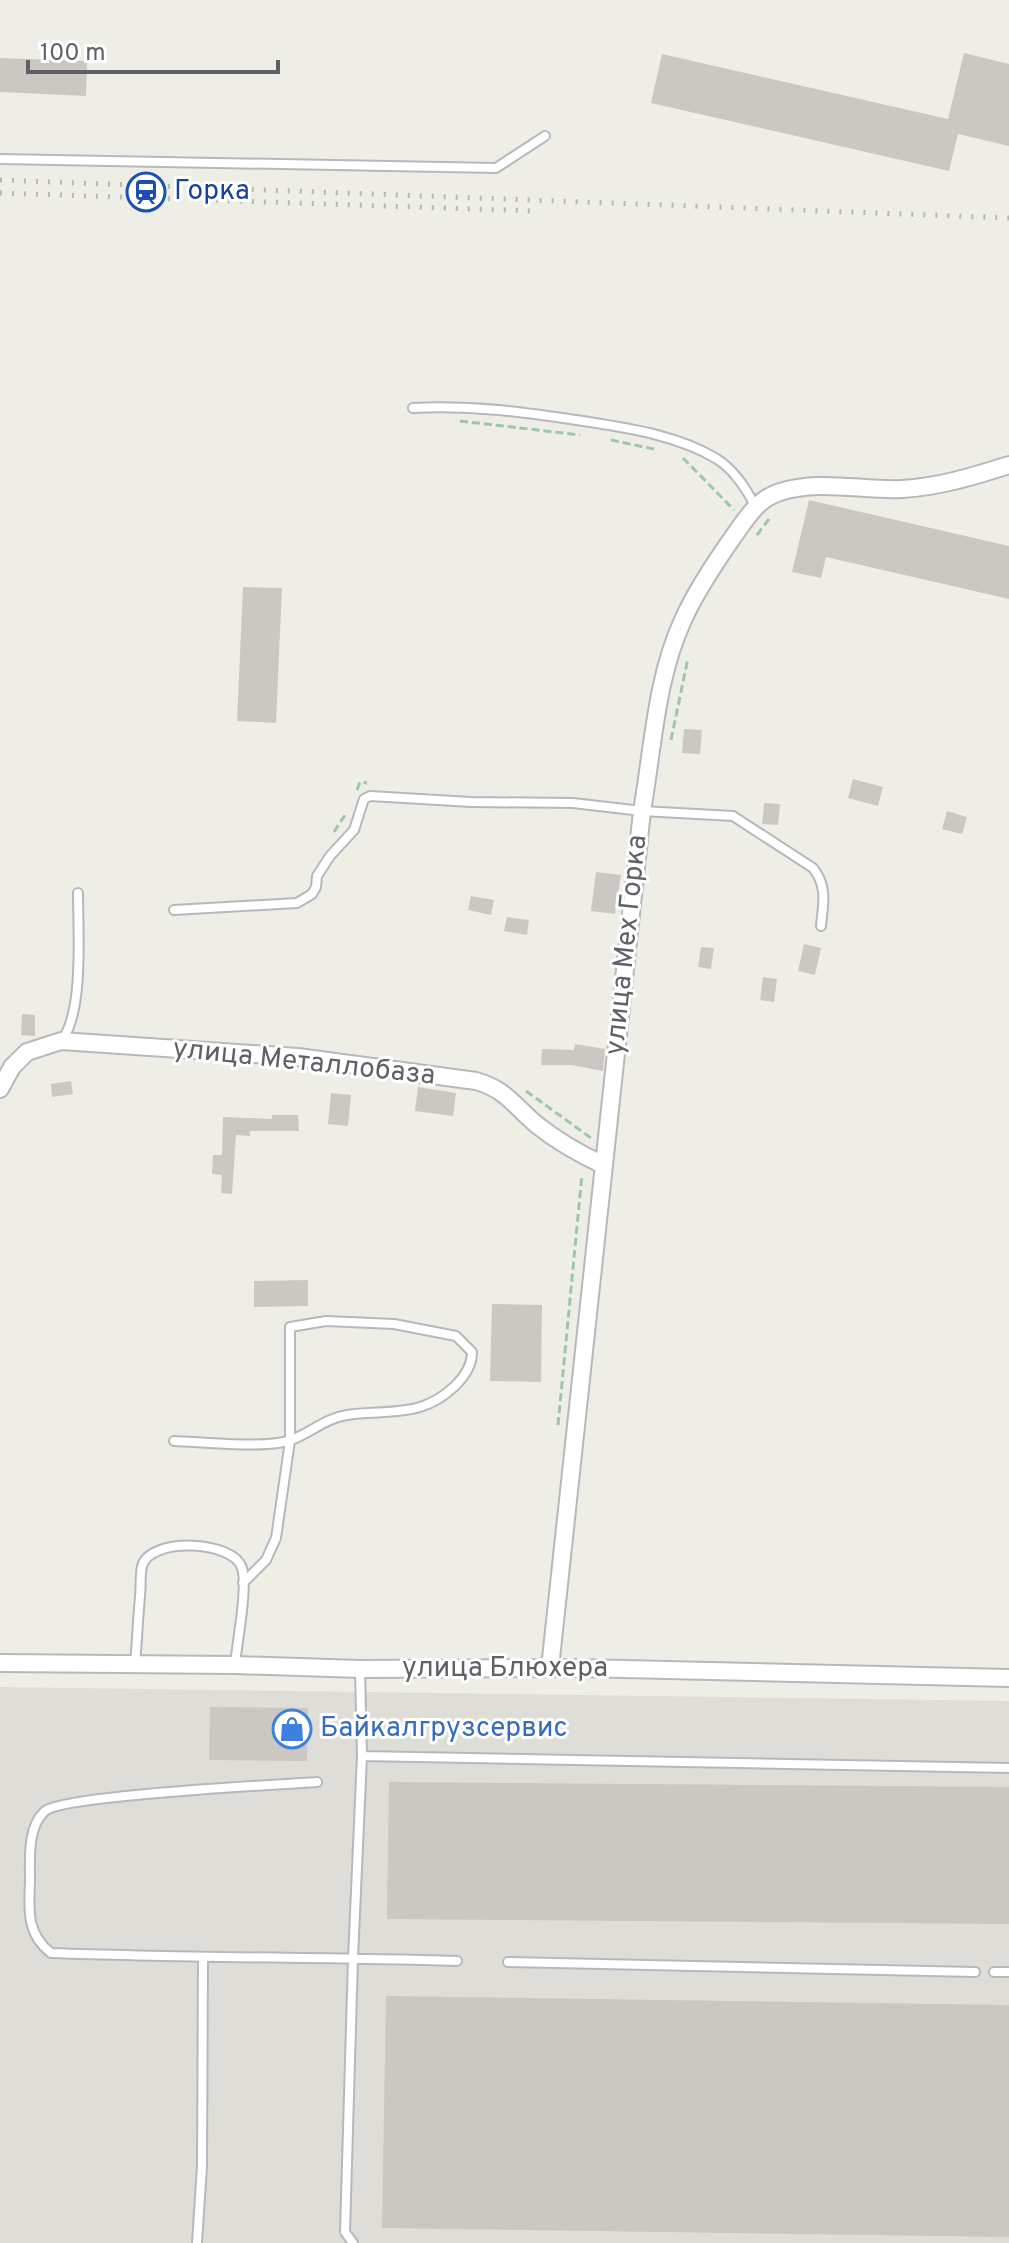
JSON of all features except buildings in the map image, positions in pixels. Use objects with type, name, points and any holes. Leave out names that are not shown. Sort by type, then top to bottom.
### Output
[{"type":"street","points":[[753,501],[782,491],[808,487],[903,489],[961,481],[1009,465]]},
{"type":"street","name":"улица Мех Горка","points":[[550,1668],[596,1161],[642,811],[664,677],[682,621],[753,501]]},
{"type":"street","name":"улица Металлобаза","points":[[0,1089],[19,1058],[27,1052],[61,1041],[298,1057],[476,1081],[496,1087],[538,1125],[596,1161]]},
{"type":"street","name":"улица Блюхера","points":[[0,1663],[360,1669],[550,1668],[1009,1678]]},
{"type":"lane","points":[[0,159],[496,168],[545,136]]},
{"type":"lane","points":[[413,408],[501,408],[641,431],[684,444],[715,458],[727,466],[753,501]]},
{"type":"lane","points":[[174,910],[297,903],[306,899],[316,887],[317,876],[330,856],[354,830],[364,799],[370,796],[434,801],[573,803],[733,816],[813,868],[825,892],[821,926]]},
{"type":"lane","points":[[61,1041],[69,1031],[76,1001],[78,893]]},
{"type":"lane","points":[[174,1441],[290,1441],[344,1415],[420,1407],[459,1382],[472,1364],[472,1352],[456,1336],[394,1324],[326,1321],[290,1327],[290,1441],[276,1538],[266,1560],[243,1583]]},
{"type":"lane","points":[[135,1665],[142,1564],[155,1550],[184,1546],[224,1550],[235,1556],[242,1568],[235,1665]]},
{"type":"lane","points":[[353,2243],[345,2232],[362,1756],[360,1669]]},
{"type":"lane","points":[[362,1756],[1009,1768]]},
{"type":"lane","points":[[317,1782],[116,1797],[53,1807],[43,1812],[35,1827],[30,1850],[29,1919],[40,1945],[51,1953],[457,1961]]},
{"type":"lane","points":[[197,2243],[202,2166],[203,1958]]},
{"type":"lane","points":[[508,1962],[975,1972]]},
{"type":"lane","points":[[994,1972],[1009,1972]]},
{"type":"path","points":[[730,520],[753,501]]},
{"type":"path","points":[[754,538],[773,513]]},
{"type":"path","points":[[670,743],[689,651]]},
{"type":"path","points":[[355,795],[360,782],[371,784]]},
{"type":"path","points":[[332,835],[349,808]]},
{"type":"path","points":[[558,1424],[582,1173],[596,1161],[597,1128]]},
{"type":"shaded area","points":[[0,1687],[1009,1701],[1009,2243],[0,2243]]},
{"type":"railway","points":[[0,180],[1009,218]]},
{"type":"railway","points":[[0,193],[532,211]]},
{"type":"place","name":"Горка","points":[[146,192]]},
{"type":"place","name":"Байкалгрузсервис","points":[[292,1729]]}]
